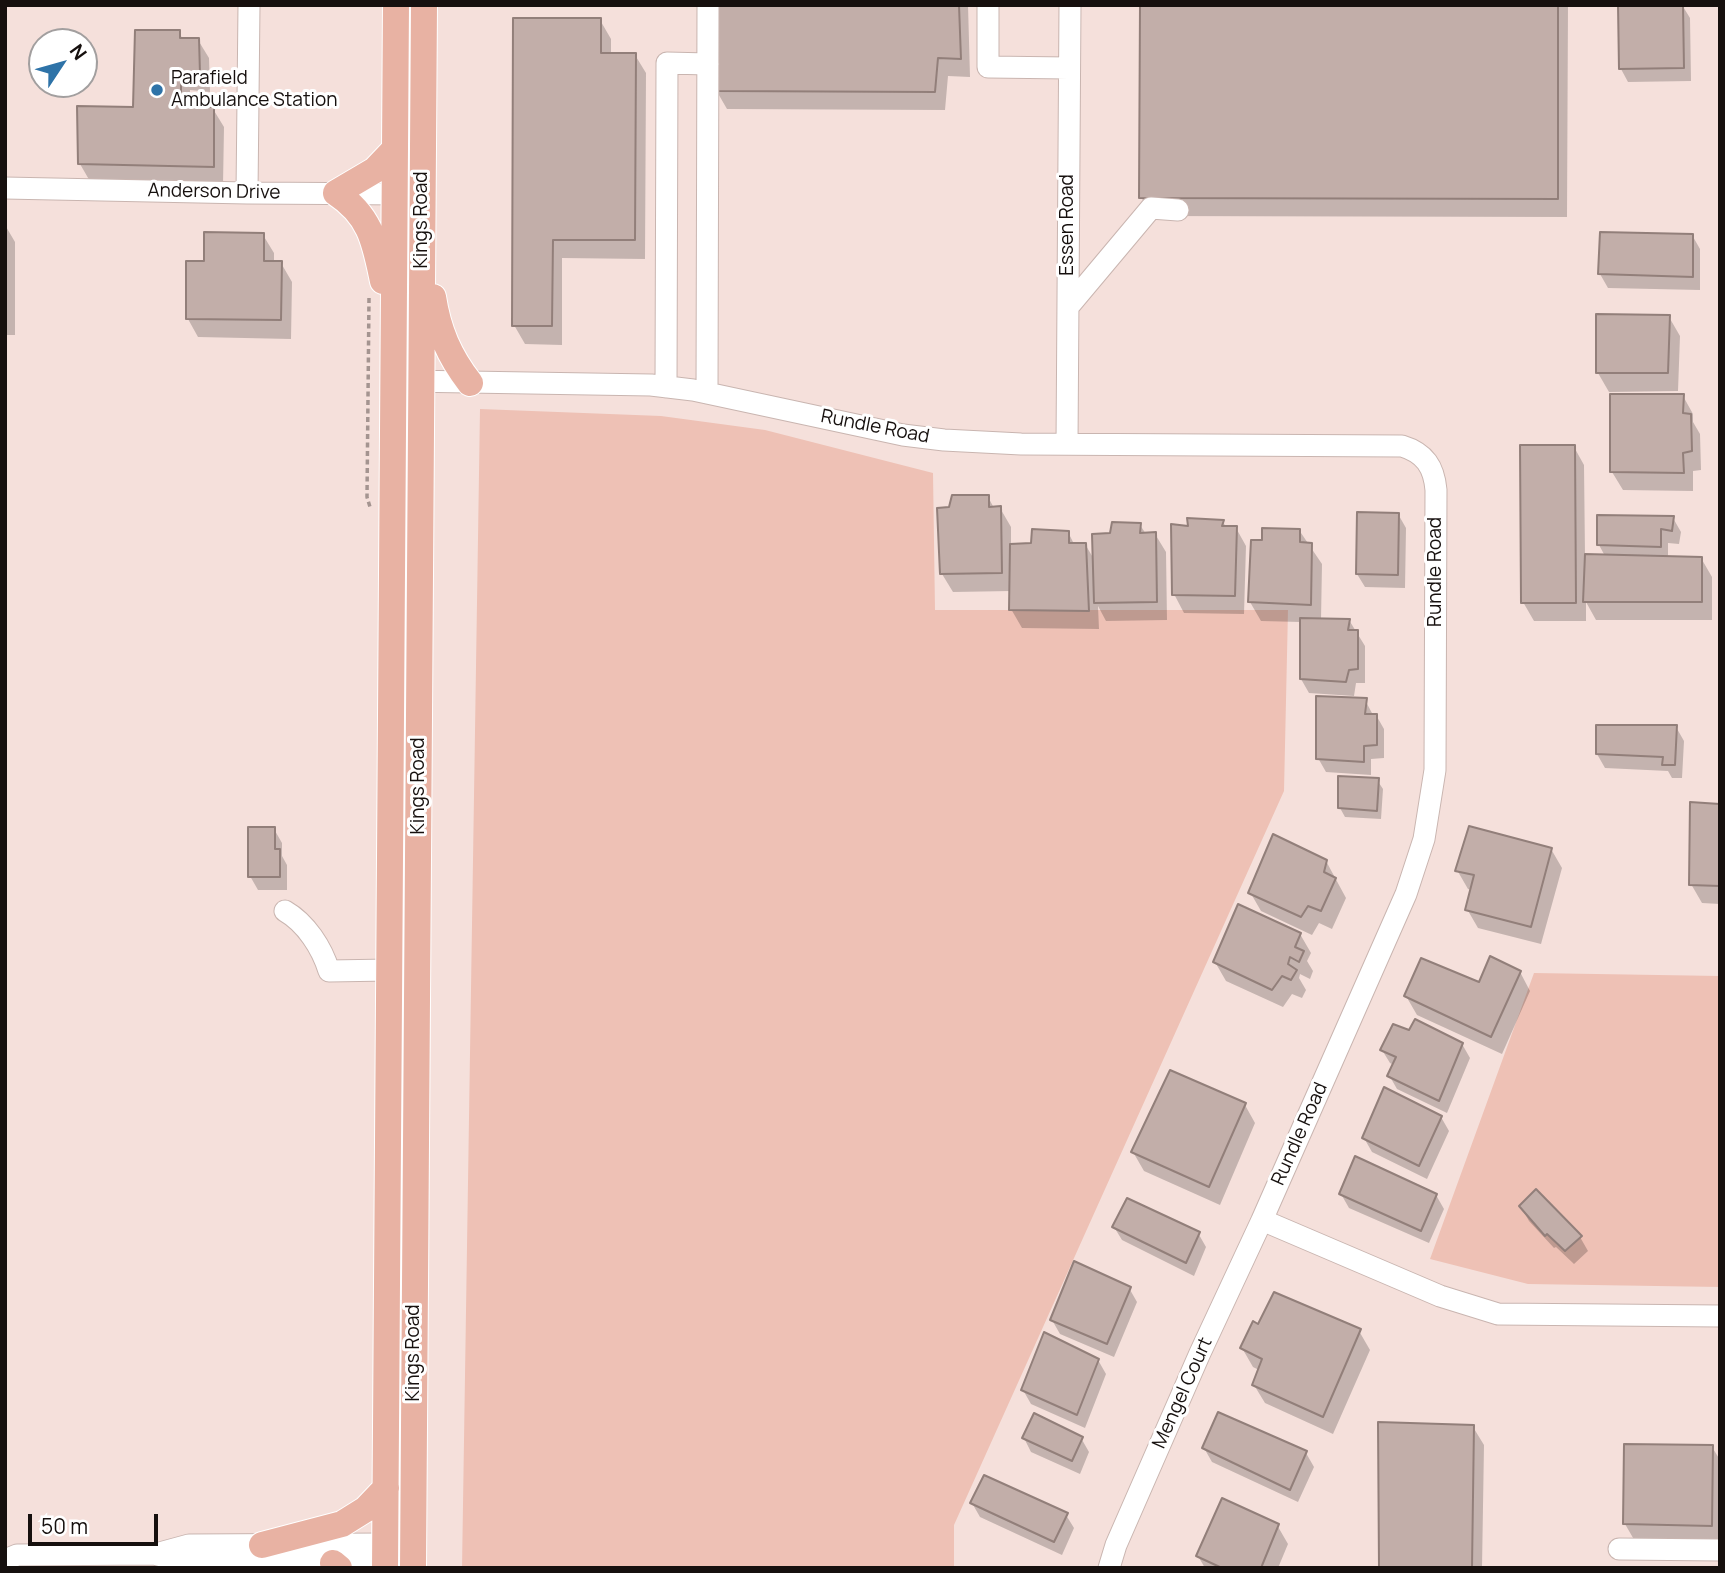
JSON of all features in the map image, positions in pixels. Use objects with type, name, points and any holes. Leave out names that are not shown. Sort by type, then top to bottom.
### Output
[{"type":"main road","name":"Kings Road","points":[[385,1558],[396,5]]},
{"type":"main road","name":"Kings Road","points":[[413,1561],[424,5]]},
{"type":"main road","points":[[394,331],[371,233],[358,210],[336,193],[375,170],[395,149]]},
{"type":"main road","points":[[422,222],[437,320],[448,348],[470,383]]},
{"type":"main road","points":[[263,1559],[342,1524],[366,1510],[386,1488]]},
{"type":"street","points":[[247,193],[249,5]]},
{"type":"street","points":[[707,393],[708,5]]},
{"type":"street","points":[[988,5],[988,66],[1069,68]]},
{"type":"street","name":"Essen Road","points":[[1067,444],[1070,5]]},
{"type":"street","points":[[666,387],[667,63],[708,64]]},
{"type":"street","name":"Anderson Drive","points":[[5,188],[422,194]]},
{"type":"street","points":[[1068,307],[1151,208],[1178,209]]},
{"type":"street","name":"Rundle Road","points":[[393,380],[666,387],[707,393],[903,435],[944,440],[1067,444],[1402,446],[1423,456],[1434,474],[1436,742],[1435,770],[1424,839],[1406,894],[1262,1220]]},
{"type":"street","points":[[285,911],[298,918],[306,927],[329,971],[389,970]]},
{"type":"street","points":[[1262,1220],[1440,1296],[1498,1314],[1720,1316]]},
{"type":"street","name":"Mengel Court","points":[[1108,1568],[1195,1366],[1262,1220]]},
{"type":"street","points":[[5,1560],[17,1555],[154,1554],[189,1545],[263,1559],[336,1565],[385,1558]]},
{"type":"street","points":[[1619,1549],[1720,1550]]},
{"type":"street","points":[[263,1559],[385,1558],[413,1561]]},
{"type":"shaded area","points":[[480,409],[661,416],[765,430],[933,473],[935,610],[1288,610],[1284,791],[954,1525],[954,1568],[462,1568]]},
{"type":"shaded area","points":[[1534,973],[1720,976],[1720,1287],[1528,1284],[1430,1259]]},
{"type":"building","points":[[715,5],[959,5],[961,59],[938,58],[935,92],[714,91]]},
{"type":"building","points":[[1140,5],[1558,5],[1558,199],[1139,198]]},
{"type":"building","points":[[1618,5],[1683,5],[1684,68],[1619,69]]},
{"type":"building","points":[[513,18],[601,18],[601,53],[636,53],[635,240],[553,240],[552,326],[512,326]]},
{"type":"building","name":"Parafield Ambulance Station","points":[[135,30],[180,30],[180,38],[199,38],[200,74],[181,72],[181,106],[214,107],[214,167],[78,164],[77,106],[133,107]]},
{"type":"building","points":[[204,232],[264,233],[264,261],[282,261],[281,320],[186,319],[186,261],[204,261]]},
{"type":"building","points":[[1600,232],[1693,234],[1693,277],[1598,274]]},
{"type":"building","points":[[1596,314],[1670,315],[1668,373],[1596,373]]},
{"type":"building","points":[[1610,394],[1684,394],[1683,413],[1691,414],[1692,451],[1683,453],[1684,473],[1610,472]]},
{"type":"building","points":[[1520,445],[1575,445],[1576,603],[1521,603]]},
{"type":"building","points":[[952,495],[989,495],[989,507],[1001,506],[1002,573],[940,574],[937,508],[949,507]]},
{"type":"building","points":[[1357,512],[1399,513],[1398,575],[1356,574]]},
{"type":"building","points":[[1597,515],[1674,516],[1672,531],[1661,529],[1661,547],[1597,545]]},
{"type":"building","points":[[1187,518],[1224,520],[1222,526],[1237,526],[1235,596],[1172,595],[1171,524],[1188,526]]},
{"type":"building","points":[[1112,522],[1141,523],[1140,533],[1156,532],[1157,602],[1094,603],[1092,534],[1110,533]]},
{"type":"building","points":[[1262,528],[1300,529],[1300,542],[1312,543],[1311,605],[1248,602],[1251,540],[1262,540]]},
{"type":"building","points":[[1032,529],[1069,531],[1069,543],[1086,543],[1089,611],[1009,610],[1010,544],[1031,543]]},
{"type":"building","points":[[1585,554],[1702,557],[1702,602],[1583,602]]},
{"type":"building","points":[[1300,618],[1350,619],[1348,630],[1358,630],[1358,669],[1349,670],[1346,682],[1300,679]]},
{"type":"building","points":[[1316,696],[1367,698],[1365,714],[1377,714],[1377,745],[1364,746],[1364,762],[1316,759]]},
{"type":"building","points":[[1596,725],[1677,725],[1675,765],[1662,765],[1663,757],[1596,754]]},
{"type":"building","points":[[1338,776],[1379,778],[1377,811],[1338,808]]},
{"type":"building","points":[[1690,802],[1720,804],[1720,886],[1689,885]]},
{"type":"building","points":[[1469,826],[1552,848],[1531,927],[1465,910],[1474,875],[1455,871]]},
{"type":"building","points":[[248,827],[275,827],[275,849],[280,849],[280,877],[248,877]]},
{"type":"building","points":[[1273,834],[1327,860],[1324,872],[1336,878],[1321,911],[1308,906],[1301,917],[1248,893]]},
{"type":"building","points":[[1238,904],[1301,933],[1295,947],[1304,951],[1299,962],[1290,957],[1288,964],[1297,970],[1291,980],[1282,976],[1272,990],[1213,962]]},
{"type":"building","points":[[1490,956],[1521,971],[1491,1037],[1404,996],[1421,958],[1479,982]]},
{"type":"building","points":[[1415,1019],[1463,1043],[1439,1101],[1387,1076],[1396,1057],[1380,1050],[1393,1024],[1409,1030]]},
{"type":"building","points":[[1170,1070],[1246,1103],[1209,1187],[1131,1152]]},
{"type":"building","points":[[1384,1087],[1442,1116],[1419,1166],[1362,1138]]},
{"type":"building","points":[[1355,1156],[1437,1194],[1421,1231],[1339,1194]]},
{"type":"building","points":[[1536,1189],[1582,1236],[1565,1251],[1547,1234],[1545,1236],[1519,1206]]},
{"type":"building","points":[[1127,1198],[1200,1232],[1186,1263],[1112,1227]]},
{"type":"building","points":[[1074,1261],[1131,1287],[1107,1344],[1050,1320]]},
{"type":"building","points":[[1274,1292],[1361,1329],[1323,1417],[1252,1385],[1262,1359],[1240,1348],[1253,1321],[1258,1324]]},
{"type":"building","points":[[1044,1332],[1099,1359],[1077,1415],[1021,1390]]},
{"type":"building","points":[[1218,1412],[1307,1451],[1290,1490],[1202,1448]]},
{"type":"building","points":[[1034,1413],[1083,1437],[1072,1461],[1022,1438]]},
{"type":"building","points":[[1378,1422],[1474,1425],[1472,1568],[1379,1568]]},
{"type":"building","points":[[1624,1444],[1713,1445],[1712,1526],[1623,1524]]},
{"type":"building","points":[[984,1475],[1068,1513],[1054,1542],[970,1503]]},
{"type":"building","points":[[1222,1498],[1279,1524],[1261,1568],[1222,1568],[1196,1556]]},
{"type":"place","name":"Parafield Ambulance Station","points":[[157,90]]}]
